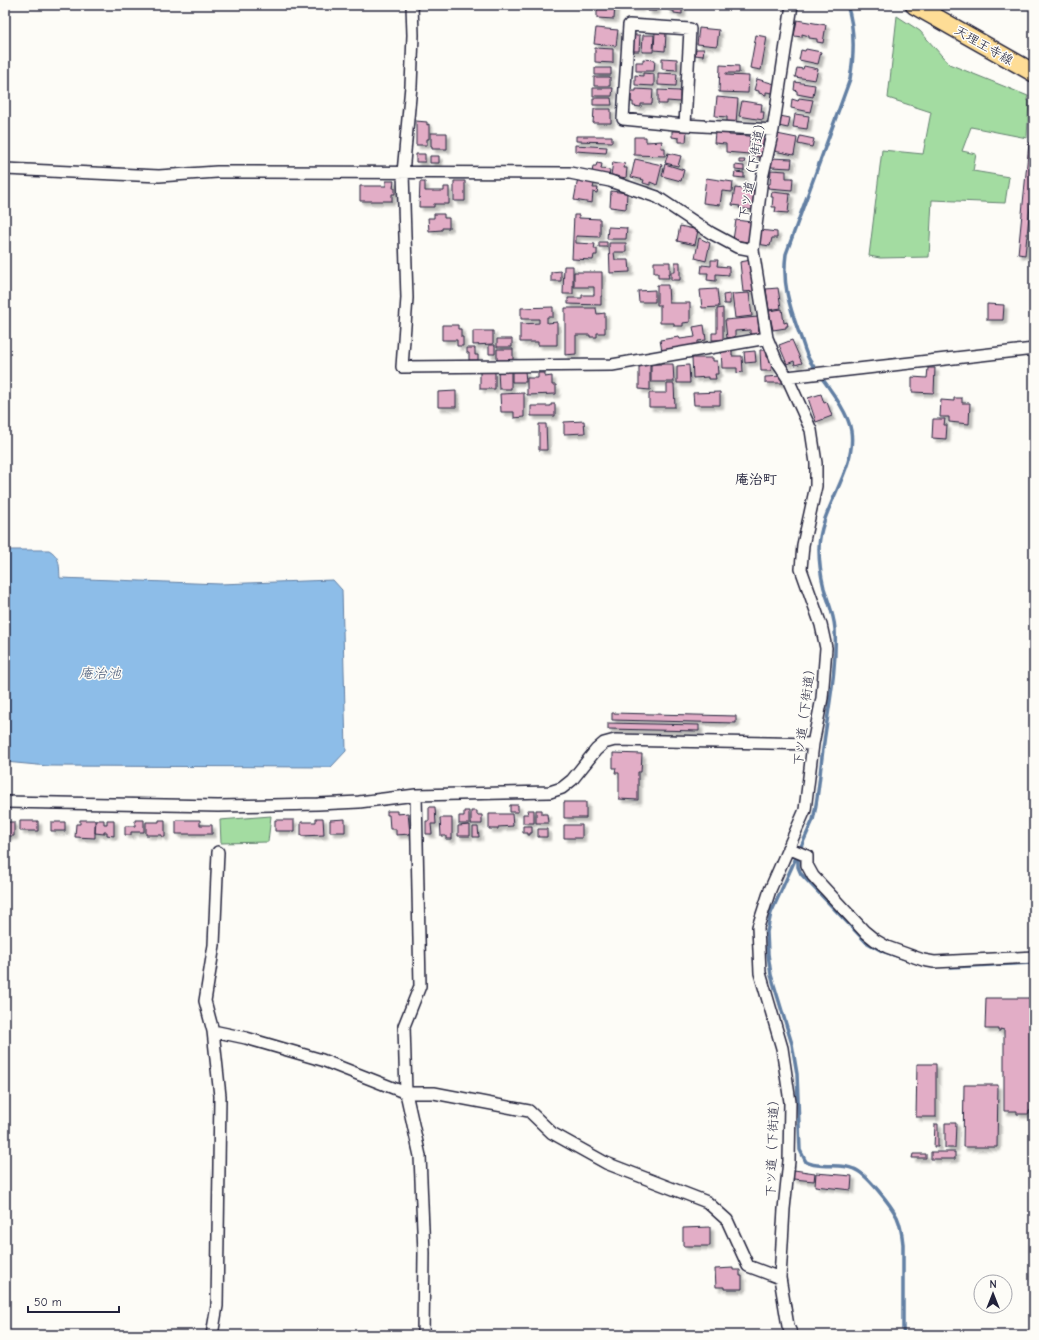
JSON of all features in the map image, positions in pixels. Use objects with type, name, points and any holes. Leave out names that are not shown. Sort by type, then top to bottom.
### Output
[{"type":"main road","name":"天理王寺線","points":[[914,5],[1034,73]]},
{"type":"street","points":[[412,5],[413,35],[411,86],[403,173],[407,298],[402,367],[612,365],[766,338]]},
{"type":"street","name":"下ツ道（下街道）","points":[[792,5],[773,130],[762,178],[753,250],[766,338],[776,362],[787,376],[811,430],[816,463],[816,486],[803,545],[801,569],[821,625],[826,648],[822,698],[813,744],[805,810],[770,890],[758,927],[760,973],[782,1048],[790,1102],[789,1161],[784,1209],[780,1278],[788,1326],[792,1335]]},
{"type":"street","points":[[685,125],[690,29],[629,25],[622,119],[685,125],[773,130]]},
{"type":"street","points":[[5,169],[159,176],[217,172],[570,173],[610,181],[657,197],[711,233],[737,247],[753,250]]},
{"type":"street","points":[[787,376],[1034,349]]},
{"type":"street","points":[[5,802],[218,806],[360,802],[416,795],[550,792],[562,788],[572,780],[596,750],[604,743],[614,740],[813,744]]},
{"type":"street","points":[[416,795],[420,986],[404,1026],[406,1093],[420,1156],[424,1253],[423,1335]]},
{"type":"street","points":[[788,848],[807,856],[807,865],[813,876],[864,931],[887,947],[923,960],[934,962],[1034,957]]},
{"type":"street","points":[[212,1335],[217,1306],[220,1096],[213,1031],[205,1001],[214,946],[218,852]]},
{"type":"street","points":[[213,1031],[246,1038],[322,1060],[406,1093],[434,1093],[529,1111],[552,1133],[606,1163],[707,1202],[727,1220],[748,1266],[780,1278]]},
{"type":"green space","points":[[897,16],[920,31],[949,64],[1028,96],[1027,100],[1029,101],[1027,138],[971,127],[962,151],[976,154],[973,171],[1009,177],[1005,203],[932,200],[929,257],[880,258],[869,256],[882,150],[923,154],[931,112],[888,98]]},
{"type":"green space","points":[[271,816],[268,842],[221,843],[220,820]]},
{"type":"water","name":"庵治池","points":[[5,550],[49,550],[56,556],[60,578],[220,584],[333,580],[342,590],[346,751],[331,767],[48,766],[5,762]]},
{"type":"building","points":[[597,5],[615,5],[614,19],[597,18]]},
{"type":"building","points":[[627,5],[640,5],[640,8],[627,7]]},
{"type":"building","points":[[648,5],[657,5],[656,11],[648,11]]},
{"type":"building","points":[[668,5],[682,5],[682,14],[674,13],[674,11],[668,10]]},
{"type":"building","points":[[797,20],[826,25],[823,43],[817,42],[817,39],[809,38],[809,36],[802,34],[802,37],[794,36]]},
{"type":"building","points":[[596,28],[618,30],[616,46],[594,44]]},
{"type":"building","points":[[699,28],[719,30],[717,46],[697,44]]},
{"type":"building","points":[[655,32],[666,33],[665,51],[654,50]]},
{"type":"building","points":[[631,35],[640,35],[639,51],[630,51]]},
{"type":"building","points":[[643,35],[654,35],[653,52],[642,52]]},
{"type":"building","points":[[756,35],[767,37],[761,70],[750,68]]},
{"type":"building","points":[[595,48],[613,49],[613,63],[595,62]]},
{"type":"building","points":[[696,49],[704,49],[703,56],[695,55]]},
{"type":"building","points":[[806,49],[821,52],[818,64],[799,60],[801,50],[805,51]]},
{"type":"building","points":[[662,58],[677,59],[677,70],[662,69]]},
{"type":"building","points":[[643,59],[655,60],[654,71],[636,71],[636,62],[643,62]]},
{"type":"building","points":[[720,65],[739,66],[739,73],[726,73],[726,75],[749,76],[748,93],[719,92]]},
{"type":"building","points":[[804,66],[818,69],[815,80],[795,77],[797,68],[803,69]]},
{"type":"building","points":[[595,68],[611,68],[611,75],[595,75]]},
{"type":"building","points":[[643,73],[654,74],[654,86],[635,85],[635,75],[643,76]]},
{"type":"building","points":[[658,73],[677,74],[676,86],[658,85]]},
{"type":"building","points":[[594,77],[610,77],[610,86],[594,86]]},
{"type":"building","points":[[757,79],[775,84],[773,93],[766,92],[766,95],[754,90]]},
{"type":"building","points":[[795,82],[815,85],[813,97],[797,94],[797,91],[794,90]]},
{"type":"building","points":[[593,88],[613,88],[612,96],[593,96]]},
{"type":"building","points":[[636,89],[653,90],[652,104],[641,104],[641,107],[633,106],[633,102],[631,102],[631,91],[636,91]]},
{"type":"building","points":[[658,90],[680,91],[680,102],[667,101],[667,104],[658,104]]},
{"type":"building","points":[[717,97],[738,99],[736,123],[727,122],[727,117],[715,116]]},
{"type":"building","points":[[593,98],[611,98],[612,105],[593,105]]},
{"type":"building","points":[[799,98],[813,100],[810,112],[791,108],[792,99],[798,101]]},
{"type":"building","points":[[742,101],[762,104],[761,112],[764,112],[763,120],[739,116]]},
{"type":"building","points":[[594,109],[611,109],[611,123],[593,123]]},
{"type":"building","points":[[795,114],[809,116],[807,129],[793,127]]},
{"type":"building","points":[[780,116],[790,118],[788,128],[778,126]]},
{"type":"building","points":[[416,121],[427,122],[427,125],[429,124],[429,139],[427,139],[427,145],[416,145]]},
{"type":"building","points":[[672,131],[687,131],[686,142],[679,142],[679,138],[672,137]]},
{"type":"building","points":[[715,132],[729,133],[729,135],[750,136],[749,154],[726,152],[726,144],[714,143]]},
{"type":"building","points":[[431,133],[447,133],[447,149],[432,149]]},
{"type":"building","points":[[777,134],[797,138],[794,155],[774,151]]},
{"type":"building","points":[[576,136],[612,136],[612,142],[576,141]]},
{"type":"building","points":[[755,136],[764,137],[761,157],[752,156]]},
{"type":"building","points":[[800,136],[814,139],[812,147],[798,144]]},
{"type":"building","points":[[634,137],[646,137],[646,142],[662,141],[661,148],[665,148],[665,156],[634,155]]},
{"type":"building","points":[[1029,143],[1034,143],[1034,168],[1025,255],[1018,254]]},
{"type":"building","points":[[575,145],[607,147],[606,153],[575,151]]},
{"type":"building","points":[[668,153],[681,156],[678,166],[665,163]]},
{"type":"building","points":[[416,154],[425,154],[425,162],[416,162]]},
{"type":"building","points":[[430,156],[439,156],[439,163],[430,163]]},
{"type":"building","points":[[771,158],[792,159],[791,168],[771,167]]},
{"type":"building","points":[[635,159],[662,165],[657,185],[650,182],[650,185],[643,183],[644,180],[631,177]]},
{"type":"building","points":[[739,160],[745,160],[744,163],[739,163]]},
{"type":"building","points":[[613,162],[625,164],[624,168],[627,168],[626,178],[611,175]]},
{"type":"building","points":[[597,163],[602,164],[601,169],[610,170],[609,176],[592,173],[593,166],[596,166]]},
{"type":"building","points":[[665,164],[684,170],[681,181],[662,176]]},
{"type":"building","points":[[735,165],[744,166],[744,171],[735,170]]},
{"type":"building","points":[[771,170],[786,171],[786,178],[793,178],[792,190],[768,188],[768,184],[770,184]]},
{"type":"building","points":[[735,172],[744,173],[744,178],[734,177]]},
{"type":"building","points":[[578,178],[595,181],[593,188],[598,188],[597,193],[593,192],[592,203],[574,200]]},
{"type":"building","points":[[706,178],[733,182],[732,192],[722,191],[720,205],[703,203]]},
{"type":"building","points":[[386,181],[394,181],[393,188],[395,188],[395,194],[392,194],[392,201],[360,201],[360,186],[386,186]]},
{"type":"building","points":[[454,181],[465,181],[465,201],[454,201]]},
{"type":"building","points":[[420,182],[425,182],[425,191],[444,191],[444,187],[449,187],[449,204],[434,204],[434,207],[419,207]]},
{"type":"building","points":[[735,188],[754,190],[752,210],[739,208],[740,206],[732,205]]},
{"type":"building","points":[[611,191],[627,193],[626,209],[610,207]]},
{"type":"building","points":[[772,192],[790,194],[788,213],[775,212],[776,207],[772,207]]},
{"type":"building","points":[[434,214],[444,214],[444,218],[449,218],[449,228],[429,231],[428,218],[434,218]]},
{"type":"building","points":[[1034,214],[1034,254],[1030,254]]},
{"type":"building","points":[[574,215],[579,215],[579,218],[600,219],[600,237],[576,236],[576,243],[595,244],[594,249],[597,249],[597,255],[594,255],[593,260],[572,259]]},
{"type":"building","points":[[736,220],[751,222],[748,242],[733,240]]},
{"type":"building","points":[[680,226],[698,230],[695,245],[677,241]]},
{"type":"building","points":[[608,227],[627,228],[626,239],[607,239]]},
{"type":"building","points":[[760,230],[777,232],[777,238],[772,238],[770,246],[757,244]]},
{"type":"building","points":[[699,238],[710,243],[706,261],[695,258]]},
{"type":"building","points":[[599,242],[607,242],[607,247],[599,247]]},
{"type":"building","points":[[609,243],[626,243],[626,252],[614,252],[615,260],[629,260],[630,272],[610,273]]},
{"type":"building","points":[[711,260],[718,260],[717,266],[729,267],[729,275],[716,274],[716,281],[707,280],[708,273],[701,273],[702,265],[711,266]]},
{"type":"building","points":[[751,260],[755,291],[743,292],[740,262]]},
{"type":"building","points":[[654,262],[670,262],[670,274],[668,274],[669,278],[658,278],[658,273],[654,273]]},
{"type":"building","points":[[675,262],[680,262],[680,280],[671,280],[671,272],[675,272]]},
{"type":"building","points":[[564,266],[573,266],[573,294],[563,294]]},
{"type":"building","points":[[561,271],[561,281],[551,281],[551,272]]},
{"type":"building","points":[[574,272],[602,272],[601,305],[568,304],[568,298],[582,298],[582,295],[594,295],[594,287],[574,287]]},
{"type":"building","points":[[657,285],[668,285],[669,303],[690,303],[690,322],[683,323],[683,326],[674,326],[674,323],[660,323],[660,305],[657,305]]},
{"type":"building","points":[[778,288],[781,308],[769,310],[766,289]]},
{"type":"building","points":[[717,289],[719,307],[702,308],[700,290]]},
{"type":"building","points":[[655,290],[655,302],[639,302],[638,291]]},
{"type":"building","points":[[749,293],[752,316],[735,318],[732,294]]},
{"type":"building","points":[[730,294],[730,304],[724,304],[723,295]]},
{"type":"building","points":[[987,304],[1004,305],[1003,320],[987,320]]},
{"type":"building","points":[[553,307],[553,317],[547,317],[547,323],[557,322],[557,345],[538,345],[538,342],[520,342],[520,324],[539,323],[539,319],[521,319],[521,308]]},
{"type":"building","points":[[565,308],[596,308],[597,314],[605,313],[605,333],[597,333],[597,337],[590,337],[590,335],[576,335],[576,354],[565,355]]},
{"type":"building","points":[[723,308],[723,340],[712,340],[712,333],[717,333],[717,309]]},
{"type":"building","points":[[782,309],[784,323],[787,322],[788,326],[786,326],[786,328],[773,330],[769,311]]},
{"type":"building","points":[[758,317],[759,334],[750,334],[750,330],[735,331],[735,337],[727,338],[725,320]]},
{"type":"building","points":[[442,325],[458,325],[458,329],[461,329],[461,337],[463,337],[463,346],[457,346],[457,340],[442,340]]},
{"type":"building","points":[[704,325],[706,340],[698,341],[698,346],[662,351],[660,340],[679,337],[680,339],[695,337],[693,327]]},
{"type":"building","points":[[473,331],[493,331],[493,344],[473,345]]},
{"type":"building","points":[[497,339],[512,339],[512,347],[497,347]]},
{"type":"building","points":[[792,340],[802,363],[795,365],[794,361],[787,364],[779,345]]},
{"type":"building","points":[[489,345],[495,345],[495,354],[489,354]]},
{"type":"building","points":[[732,347],[732,356],[742,356],[743,372],[737,373],[737,368],[722,368],[721,348]]},
{"type":"building","points":[[467,348],[475,348],[475,355],[478,355],[478,360],[469,360]]},
{"type":"building","points":[[497,349],[513,349],[513,362],[497,362]]},
{"type":"building","points":[[760,350],[767,350],[767,357],[772,357],[771,371],[761,371]]},
{"type":"building","points":[[755,351],[756,362],[745,363],[744,352]]},
{"type":"building","points":[[692,358],[713,358],[713,361],[717,361],[718,374],[715,374],[716,379],[708,379],[708,377],[693,378]]},
{"type":"building","points":[[639,361],[650,361],[650,390],[639,389]]},
{"type":"building","points":[[651,364],[673,364],[674,382],[651,382]]},
{"type":"building","points":[[689,365],[690,383],[677,383],[677,366]]},
{"type":"building","points":[[928,368],[935,368],[934,393],[912,392],[912,377],[927,378]]},
{"type":"building","points":[[498,370],[511,370],[511,389],[499,389]]},
{"type":"building","points":[[495,371],[495,389],[480,389],[480,372]]},
{"type":"building","points":[[525,371],[526,382],[512,382],[512,372]]},
{"type":"building","points":[[538,373],[545,373],[545,377],[552,376],[552,385],[556,385],[556,394],[527,395],[527,378],[538,378]]},
{"type":"building","points":[[782,376],[783,383],[765,383],[765,377]]},
{"type":"building","points":[[667,384],[674,384],[675,407],[649,407],[649,393],[667,393]]},
{"type":"building","points":[[456,391],[456,407],[438,407],[438,392]]},
{"type":"building","points":[[720,392],[720,405],[694,405],[693,393]]},
{"type":"building","points":[[524,393],[524,417],[514,418],[514,412],[501,412],[500,394]]},
{"type":"building","points":[[821,394],[824,403],[827,402],[832,416],[816,422],[808,398]]},
{"type":"building","points":[[954,398],[962,398],[962,403],[970,403],[969,424],[949,422],[949,417],[940,417],[941,400],[954,401]]},
{"type":"building","points":[[551,404],[555,404],[555,416],[531,416],[531,406],[551,406]]},
{"type":"building","points":[[933,419],[945,419],[944,425],[947,425],[946,439],[932,438]]},
{"type":"building","points":[[584,421],[585,433],[564,434],[564,422]]},
{"type":"building","points":[[539,424],[546,424],[547,450],[539,450]]},
{"type":"building","points":[[612,713],[736,716],[736,723],[612,720]]},
{"type":"building","points":[[608,723],[699,725],[699,731],[608,729]]},
{"type":"building","points":[[613,753],[642,754],[641,772],[638,772],[638,800],[619,799],[619,773],[615,773],[616,768],[613,768]]},
{"type":"building","points":[[564,802],[586,802],[586,818],[564,818]]},
{"type":"building","points":[[510,805],[518,805],[518,812],[510,812]]},
{"type":"building","points":[[429,807],[435,807],[436,824],[431,824],[432,834],[426,834],[426,821],[429,821]]},
{"type":"building","points":[[527,810],[534,810],[534,823],[523,823],[523,814],[528,814]]},
{"type":"building","points":[[536,810],[542,810],[542,814],[547,814],[548,823],[536,823]]},
{"type":"building","points":[[387,811],[397,811],[397,814],[408,813],[410,834],[396,835],[396,829],[390,829],[389,815],[387,815]]},
{"type":"building","points":[[464,811],[469,811],[469,824],[459,824],[459,816],[464,816]]},
{"type":"building","points":[[471,811],[477,811],[477,815],[482,815],[482,824],[471,824]]},
{"type":"building","points":[[489,814],[512,814],[513,826],[489,829]]},
{"type":"building","points":[[316,818],[323,818],[324,835],[301,836],[301,822],[316,822]]},
{"type":"building","points":[[440,818],[452,818],[452,839],[446,839],[446,836],[441,836]]},
{"type":"building","points":[[345,819],[345,832],[330,832],[330,820]]},
{"type":"building","points":[[80,820],[95,820],[95,838],[75,837],[76,824],[80,824]]},
{"type":"building","points":[[96,820],[104,820],[104,824],[107,824],[107,820],[114,820],[114,836],[107,835],[107,832],[104,832],[104,834],[95,833]]},
{"type":"building","points":[[135,820],[144,820],[144,832],[131,832],[131,835],[125,835],[125,826],[135,826]]},
{"type":"building","points":[[159,820],[165,820],[165,837],[162,837],[162,835],[146,835],[146,822],[159,822]]},
{"type":"building","points":[[176,820],[200,820],[200,825],[212,825],[212,834],[176,834]]},
{"type":"building","points":[[275,820],[294,820],[294,831],[275,831]]},
{"type":"building","points":[[20,821],[38,821],[38,831],[20,831]]},
{"type":"building","points":[[5,822],[14,822],[14,836],[5,836]]},
{"type":"building","points":[[51,822],[65,822],[65,831],[51,831]]},
{"type":"building","points":[[470,825],[470,836],[458,836],[458,826]]},
{"type":"building","points":[[564,825],[582,825],[582,838],[564,838]]},
{"type":"building","points":[[523,826],[532,826],[532,833],[530,833],[530,835],[528,835],[528,833],[523,833]]},
{"type":"building","points":[[473,827],[478,827],[479,837],[473,837]]},
{"type":"building","points":[[538,829],[547,829],[547,837],[538,837]]},
{"type":"building","points":[[986,998],[1030,998],[1030,1007],[1034,1007],[1034,1111],[1029,1111],[1029,1114],[1017,1114],[1017,1111],[1004,1111],[1004,1030],[1000,1029],[1000,1031],[998,1031],[998,1029],[985,1029]]},
{"type":"building","points":[[917,1064],[936,1064],[936,1117],[916,1117]]},
{"type":"building","points":[[964,1085],[998,1085],[997,1147],[963,1147]]},
{"type":"building","points":[[945,1123],[956,1123],[955,1148],[945,1148]]},
{"type":"building","points":[[935,1124],[938,1124],[938,1147],[934,1147]]},
{"type":"building","points":[[931,1152],[955,1152],[955,1159],[931,1159]]},
{"type":"building","points":[[913,1154],[926,1154],[926,1158],[912,1158]]},
{"type":"building","points":[[794,1170],[815,1173],[814,1181],[793,1179]]},
{"type":"building","points":[[816,1173],[852,1176],[851,1190],[815,1186]]},
{"type":"building","points":[[710,1227],[710,1246],[683,1246],[683,1228]]},
{"type":"building","points":[[733,1268],[733,1270],[740,1270],[740,1276],[742,1276],[742,1289],[724,1289],[724,1287],[716,1287],[715,1269]]},
{"type":"waterway","points":[[847,5],[853,32],[850,79],[786,254],[785,265],[789,303],[807,355],[840,404],[849,422],[851,431],[849,460],[825,519],[819,549],[823,583],[835,629],[834,672],[813,820],[771,913],[767,932],[771,975],[792,1044],[797,1074],[800,1150],[806,1162],[814,1165],[854,1169],[865,1176],[878,1190],[897,1217],[903,1244],[904,1335]]},
{"type":"waterway","points":[[798,856],[798,867],[801,874],[866,942],[882,951],[912,961]]},
{"type":"waterway","points":[[951,967],[1034,963]]},
{"type":"district","name":"庵治町","points":[[756,479]]}]
